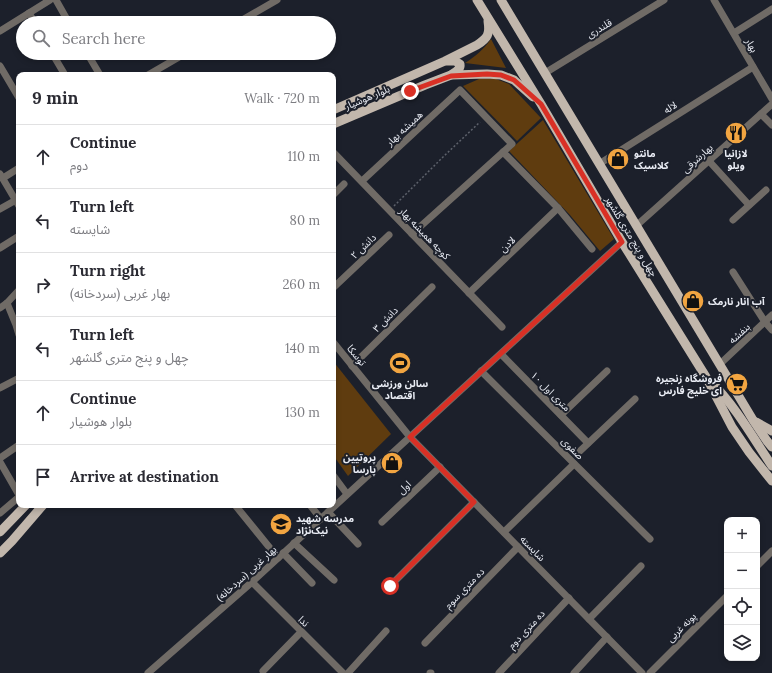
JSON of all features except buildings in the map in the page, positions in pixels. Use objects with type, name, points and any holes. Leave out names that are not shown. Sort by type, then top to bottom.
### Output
[{"type":"main road","name":"چهل و پنج متری گلشهر","points":[[477,0],[541,104],[622,242],[706,377],[732,427],[772,482]]},
{"type":"main road","name":"چهل و پنج متری گلشهر","points":[[501,0],[753,420],[767,442],[772,447]]},
{"type":"main road","name":"بلوار هوشیار","points":[[336,109],[445,61],[482,42],[489,34],[490,29],[488,18]]},
{"type":"main road","points":[[445,61],[455,61],[460,64],[460,69],[451,76]]},
{"type":"main road","name":"بلوار هوشیار","points":[[336,123],[425,85],[451,76],[487,74],[501,75],[514,80],[541,104]]},
{"type":"main road","points":[[706,377],[720,390],[772,466]]},
{"type":"main road","points":[[753,420],[772,431]]},
{"type":"main road","points":[[0,532],[22,508]]},
{"type":"main road","points":[[0,553],[41,508]]},
{"type":"street","points":[[24,16],[50,0]]},
{"type":"street","points":[[56,0],[65,16]]},
{"type":"street","points":[[261,0],[265,7]]},
{"type":"street","points":[[249,16],[277,0]]},
{"type":"street","name":"قلندری","points":[[545,73],[664,0]]},
{"type":"street","name":"بهار","points":[[714,0],[772,99]]},
{"type":"street","points":[[734,33],[772,9]]},
{"type":"street","points":[[0,31],[16,21]]},
{"type":"street","points":[[56,60],[63,72]]},
{"type":"street","points":[[91,60],[98,72]]},
{"type":"street","points":[[153,72],[174,60]]},
{"type":"street","points":[[0,66],[16,93]]},
{"type":"street","name":"لاله","points":[[599,164],[753,67]]},
{"type":"street","name":"همیشه بهار","points":[[362,181],[460,90],[486,116]]},
{"type":"street","name":"بهارشرقی","points":[[636,226],[772,104]]},
{"type":"street","points":[[761,114],[772,125]]},
{"type":"street","points":[[412,234],[512,144],[486,116]]},
{"type":"street","points":[[503,152],[558,208],[592,249]]},
{"type":"street","name":"کوچه همیشه بهار","points":[[336,155],[502,327]]},
{"type":"street","points":[[709,161],[749,205]]},
{"type":"street","points":[[16,169],[1,176],[16,201]]},
{"type":"street","points":[[336,192],[344,184]]},
{"type":"street","points":[[733,220],[766,190]]},
{"type":"street","points":[[0,209],[16,203]]},
{"type":"street","name":"لادن","points":[[469,293],[558,208]]},
{"type":"street","name":"دانش ۲","points":[[336,285],[389,234]]},
{"type":"street","points":[[0,248],[16,238]]},
{"type":"street","name":"بهار غربی (سردخانه)","points":[[336,504],[622,242]]},
{"type":"street","points":[[733,272],[765,322],[772,330]]},
{"type":"street","name":"دانش ۳","points":[[352,366],[432,286]]},
{"type":"street","points":[[0,308],[16,293]]},
{"type":"street","points":[[7,303],[16,325]]},
{"type":"street","name":"بنفشه","points":[[720,364],[772,315]]},
{"type":"street","name":"توسکا","points":[[336,346],[410,437]]},
{"type":"street","name":"۱۰ متری اول","points":[[500,354],[588,443]]},
{"type":"street","name":"صفوی","points":[[481,371],[650,539]]},
{"type":"street","points":[[561,415],[607,371]]},
{"type":"street","points":[[0,388],[16,380]]},
{"type":"street","points":[[580,451],[635,399]]},
{"type":"street","name":"شایسته","points":[[410,437],[642,673]]},
{"type":"street","points":[[0,458],[16,447]]},
{"type":"street","points":[[0,462],[16,491]]},
{"type":"street","points":[[504,532],[574,464]]},
{"type":"street","name":"اول","points":[[382,522],[440,467]]},
{"type":"street","points":[[336,479],[347,494]]},
{"type":"street","points":[[0,513],[16,499]]},
{"type":"street","points":[[390,586],[474,502]]},
{"type":"street","points":[[238,508],[280,556],[312,583]]},
{"type":"street","points":[[312,508],[321,519]]},
{"type":"street","name":"بهار غربی (سردخانه)","points":[[148,673],[252,582],[332,508]]},
{"type":"street","points":[[328,512],[358,544]]},
{"type":"street","points":[[294,543],[334,580]]},
{"type":"street","name":"ده متری سوم","points":[[425,643],[518,547]]},
{"type":"street","points":[[760,563],[772,551]]},
{"type":"street","points":[[589,619],[641,566]]},
{"type":"street","name":"ندا","points":[[252,582],[343,673]]},
{"type":"street","name":"ده متری دوم","points":[[498,673],[569,598]]},
{"type":"street","name":"پونه غربی","points":[[650,673],[724,599]]},
{"type":"street","points":[[348,673],[386,631]]},
{"type":"street","points":[[263,671],[301,632]]},
{"type":"street","points":[[574,673],[607,637]]},
{"type":"path","points":[[389,210],[486,116]]},
{"type":"shaded area","points":[[491,39],[506,68],[465,63],[473,58]]},
{"type":"shaded area","points":[[479,79],[496,79],[509,84],[541,118],[517,141],[463,86]]},
{"type":"shaded area","points":[[543,120],[614,239],[600,251],[570,215],[509,151]]},
{"type":"shaded area","points":[[336,365],[391,434],[348,476],[336,459]]},
{"type":"place","name":"لازانیا ویلو","points":[[736,133]]},
{"type":"place","name":"مانتو کلاسیک","points":[[618,159]]},
{"type":"place","name":"آب انار نارمک","points":[[693,301]]},
{"type":"place","name":"سالن ورزشی اقتصاد","points":[[400,363]]},
{"type":"place","name":"فروشگاه زنجیره ای خلیج فارس","points":[[737,384]]},
{"type":"place","name":"پروتیین پارسا","points":[[392,463]]},
{"type":"place","name":"مدرسه شهید نیک‌نژاد","points":[[281,524]]},
{"type":"route","points":[[390,586],[474,502],[410,437],[622,242],[541,104],[514,80],[501,75],[487,74],[451,76],[410,91]]}]
